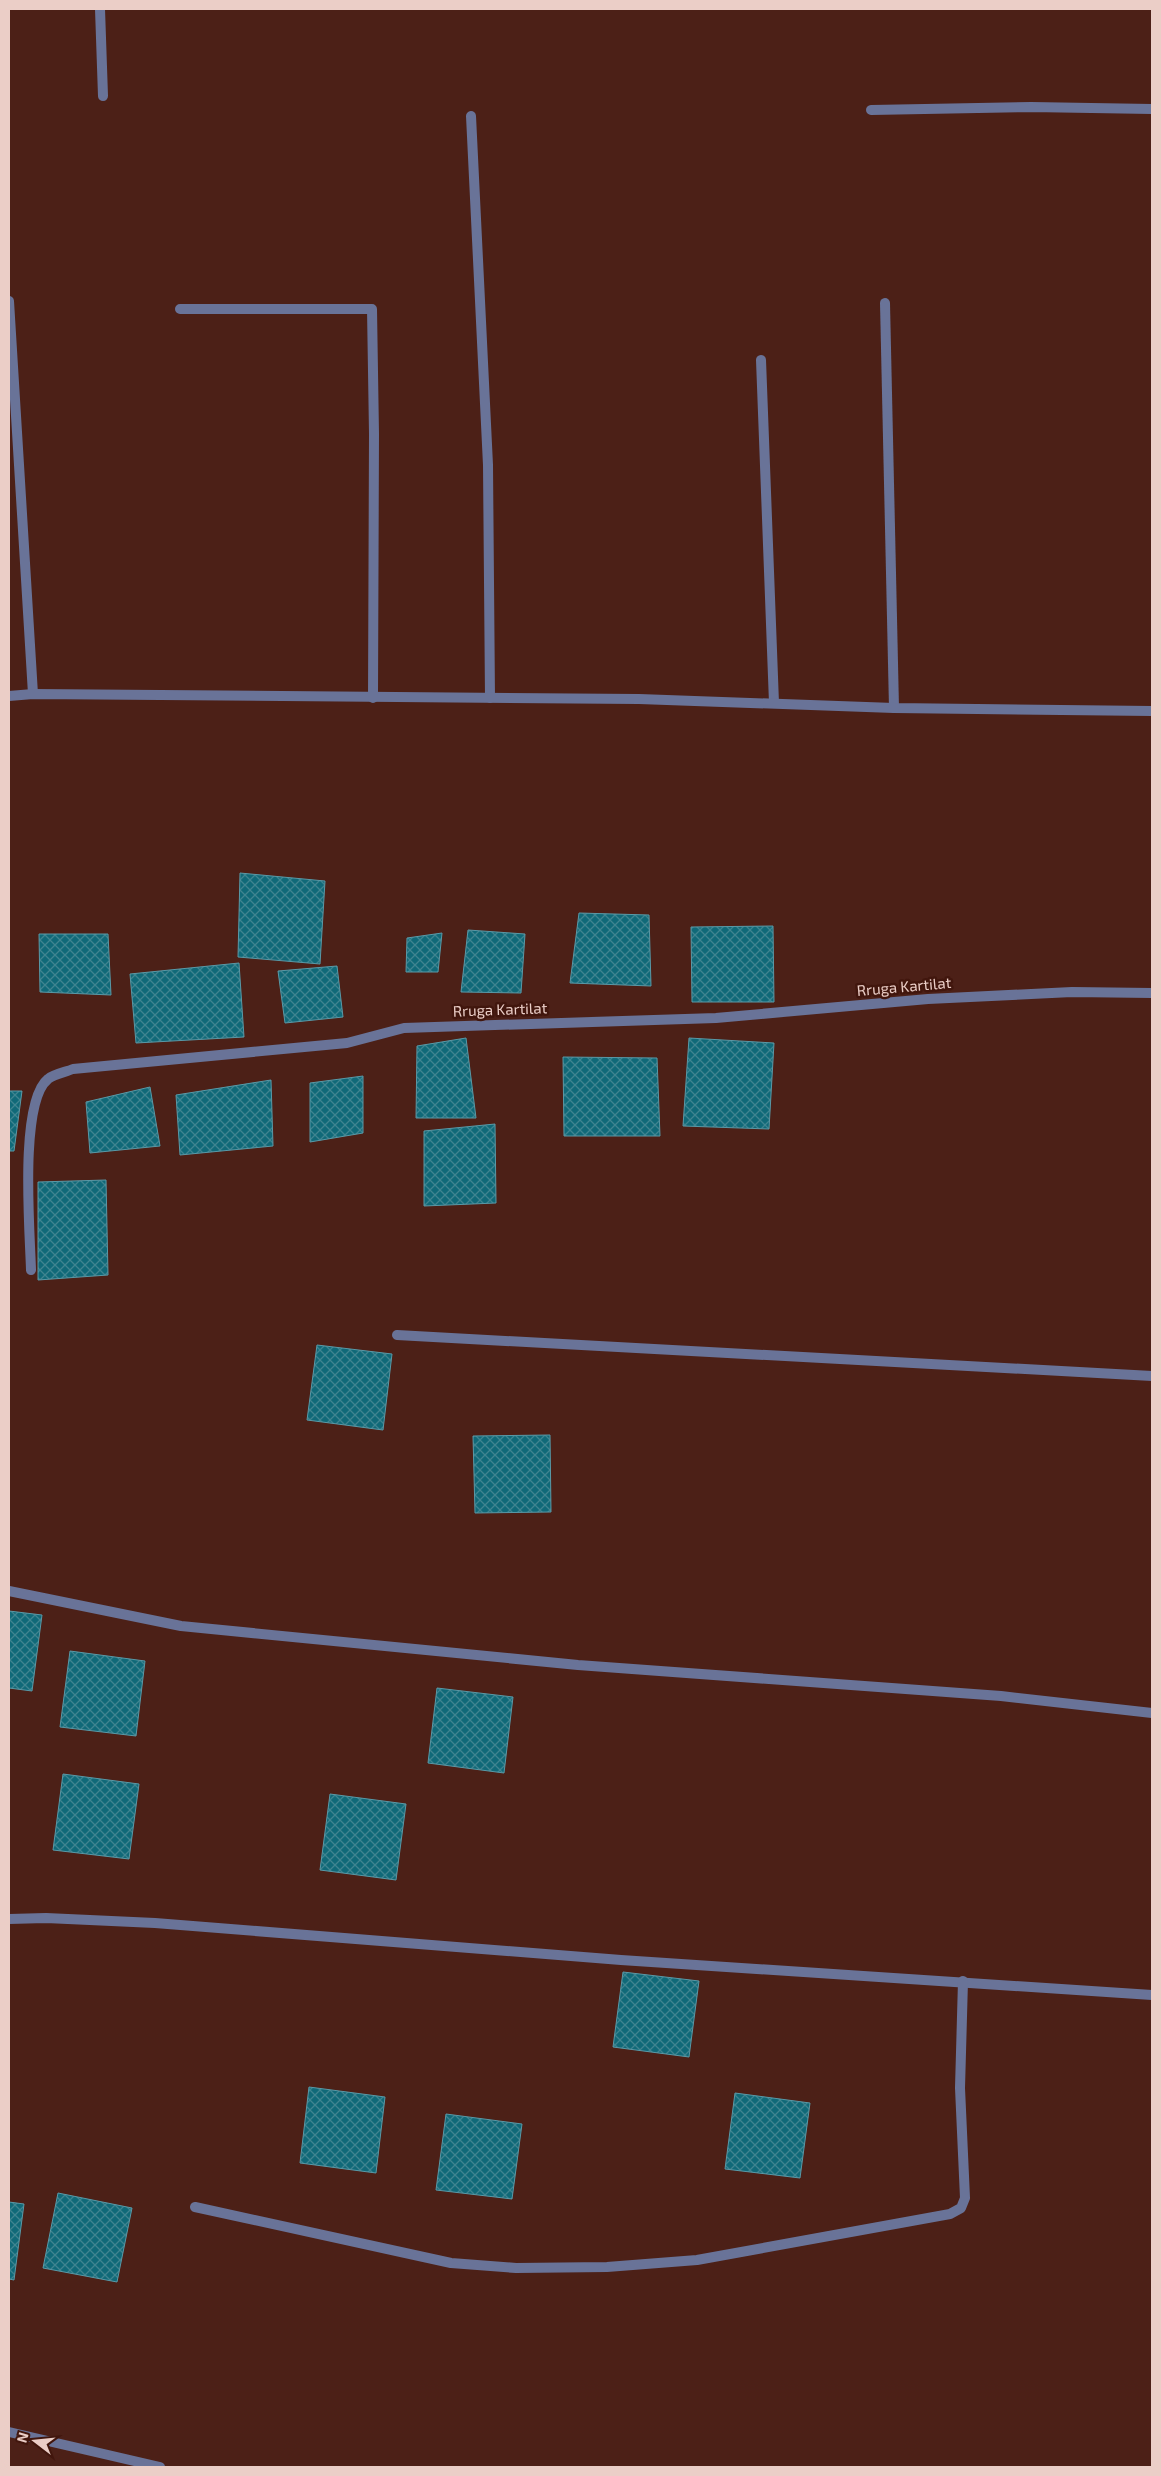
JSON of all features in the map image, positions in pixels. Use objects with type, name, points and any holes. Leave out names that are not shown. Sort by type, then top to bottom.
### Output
[{"type":"street","points":[[100,9],[103,96]]},
{"type":"street","points":[[871,110],[1031,107],[1152,109]]},
{"type":"street","points":[[471,116],[488,465],[490,698]]},
{"type":"street","points":[[9,301],[33,694]]},
{"type":"street","points":[[884,304],[894,708]]},
{"type":"street","points":[[180,309],[372,309],[374,434],[373,698]]},
{"type":"street","points":[[761,360],[774,703]]},
{"type":"street","points":[[9,696],[33,694],[639,699],[894,708],[1152,711]]},
{"type":"street","name":"Rruga Kartilat","points":[[31,1270],[28,1149],[38,1096],[48,1079],[73,1069],[347,1043],[404,1028],[716,1018],[928,999],[1072,992],[1152,993]]},
{"type":"street","points":[[397,1335],[1152,1376]]},
{"type":"street","points":[[9,1591],[180,1626],[578,1665],[1001,1696],[1152,1713]]},
{"type":"street","points":[[9,1919],[46,1918],[165,1924],[621,1960],[963,1981],[1152,1995]]},
{"type":"street","points":[[195,2207],[451,2263],[516,2268],[607,2267],[697,2260],[950,2214],[961,2208],[965,2198],[960,2088],[963,1981]]},
{"type":"street","points":[[9,2432],[160,2467]]},
{"type":"building","points":[[240,873],[325,881],[320,964],[238,957]]},
{"type":"building","points":[[579,913],[649,915],[651,986],[570,983]]},
{"type":"building","points":[[773,926],[774,1002],[692,1002],[691,927]]},
{"type":"building","points":[[468,930],[525,934],[521,993],[461,992]]},
{"type":"building","points":[[442,933],[438,972],[406,972],[407,938]]},
{"type":"building","points":[[39,934],[108,934],[111,995],[40,992]]},
{"type":"building","points":[[239,963],[244,1037],[136,1043],[130,974]]},
{"type":"building","points":[[337,966],[343,1017],[285,1023],[278,971]]},
{"type":"building","points":[[466,1038],[476,1118],[416,1118],[417,1046]]},
{"type":"building","points":[[689,1038],[774,1043],[769,1129],[683,1126]]},
{"type":"building","points":[[563,1057],[657,1058],[660,1136],[564,1136]]},
{"type":"building","points":[[363,1076],[363,1133],[310,1142],[310,1083]]},
{"type":"building","points":[[271,1080],[273,1146],[180,1155],[176,1095]]},
{"type":"building","points":[[150,1087],[160,1146],[90,1153],[86,1102]]},
{"type":"building","points":[[9,1091],[22,1091],[14,1151],[9,1151]]},
{"type":"building","points":[[495,1124],[496,1203],[424,1206],[424,1131]]},
{"type":"building","points":[[106,1180],[108,1275],[38,1280],[38,1182]]},
{"type":"building","points":[[317,1345],[392,1354],[383,1430],[307,1420]]},
{"type":"building","points":[[550,1435],[551,1512],[475,1513],[473,1436]]},
{"type":"building","points":[[9,1611],[42,1615],[32,1691],[9,1688]]},
{"type":"building","points":[[70,1651],[145,1661],[136,1736],[60,1727]]},
{"type":"building","points":[[437,1688],[513,1697],[504,1773],[428,1763]]},
{"type":"building","points":[[63,1774],[139,1784],[129,1859],[53,1850]]},
{"type":"building","points":[[330,1794],[406,1804],[396,1880],[320,1870]]},
{"type":"building","points":[[623,1972],[699,1981],[689,2057],[613,2047]]},
{"type":"building","points":[[309,2087],[385,2097],[376,2173],[300,2163]]},
{"type":"building","points":[[735,2093],[810,2103],[800,2178],[725,2169]]},
{"type":"building","points":[[446,2114],[522,2124],[512,2199],[436,2190]]},
{"type":"building","points":[[58,2193],[132,2208],[117,2282],[43,2268]]},
{"type":"building","points":[[9,2202],[24,2204],[14,2280],[9,2279]]}]
